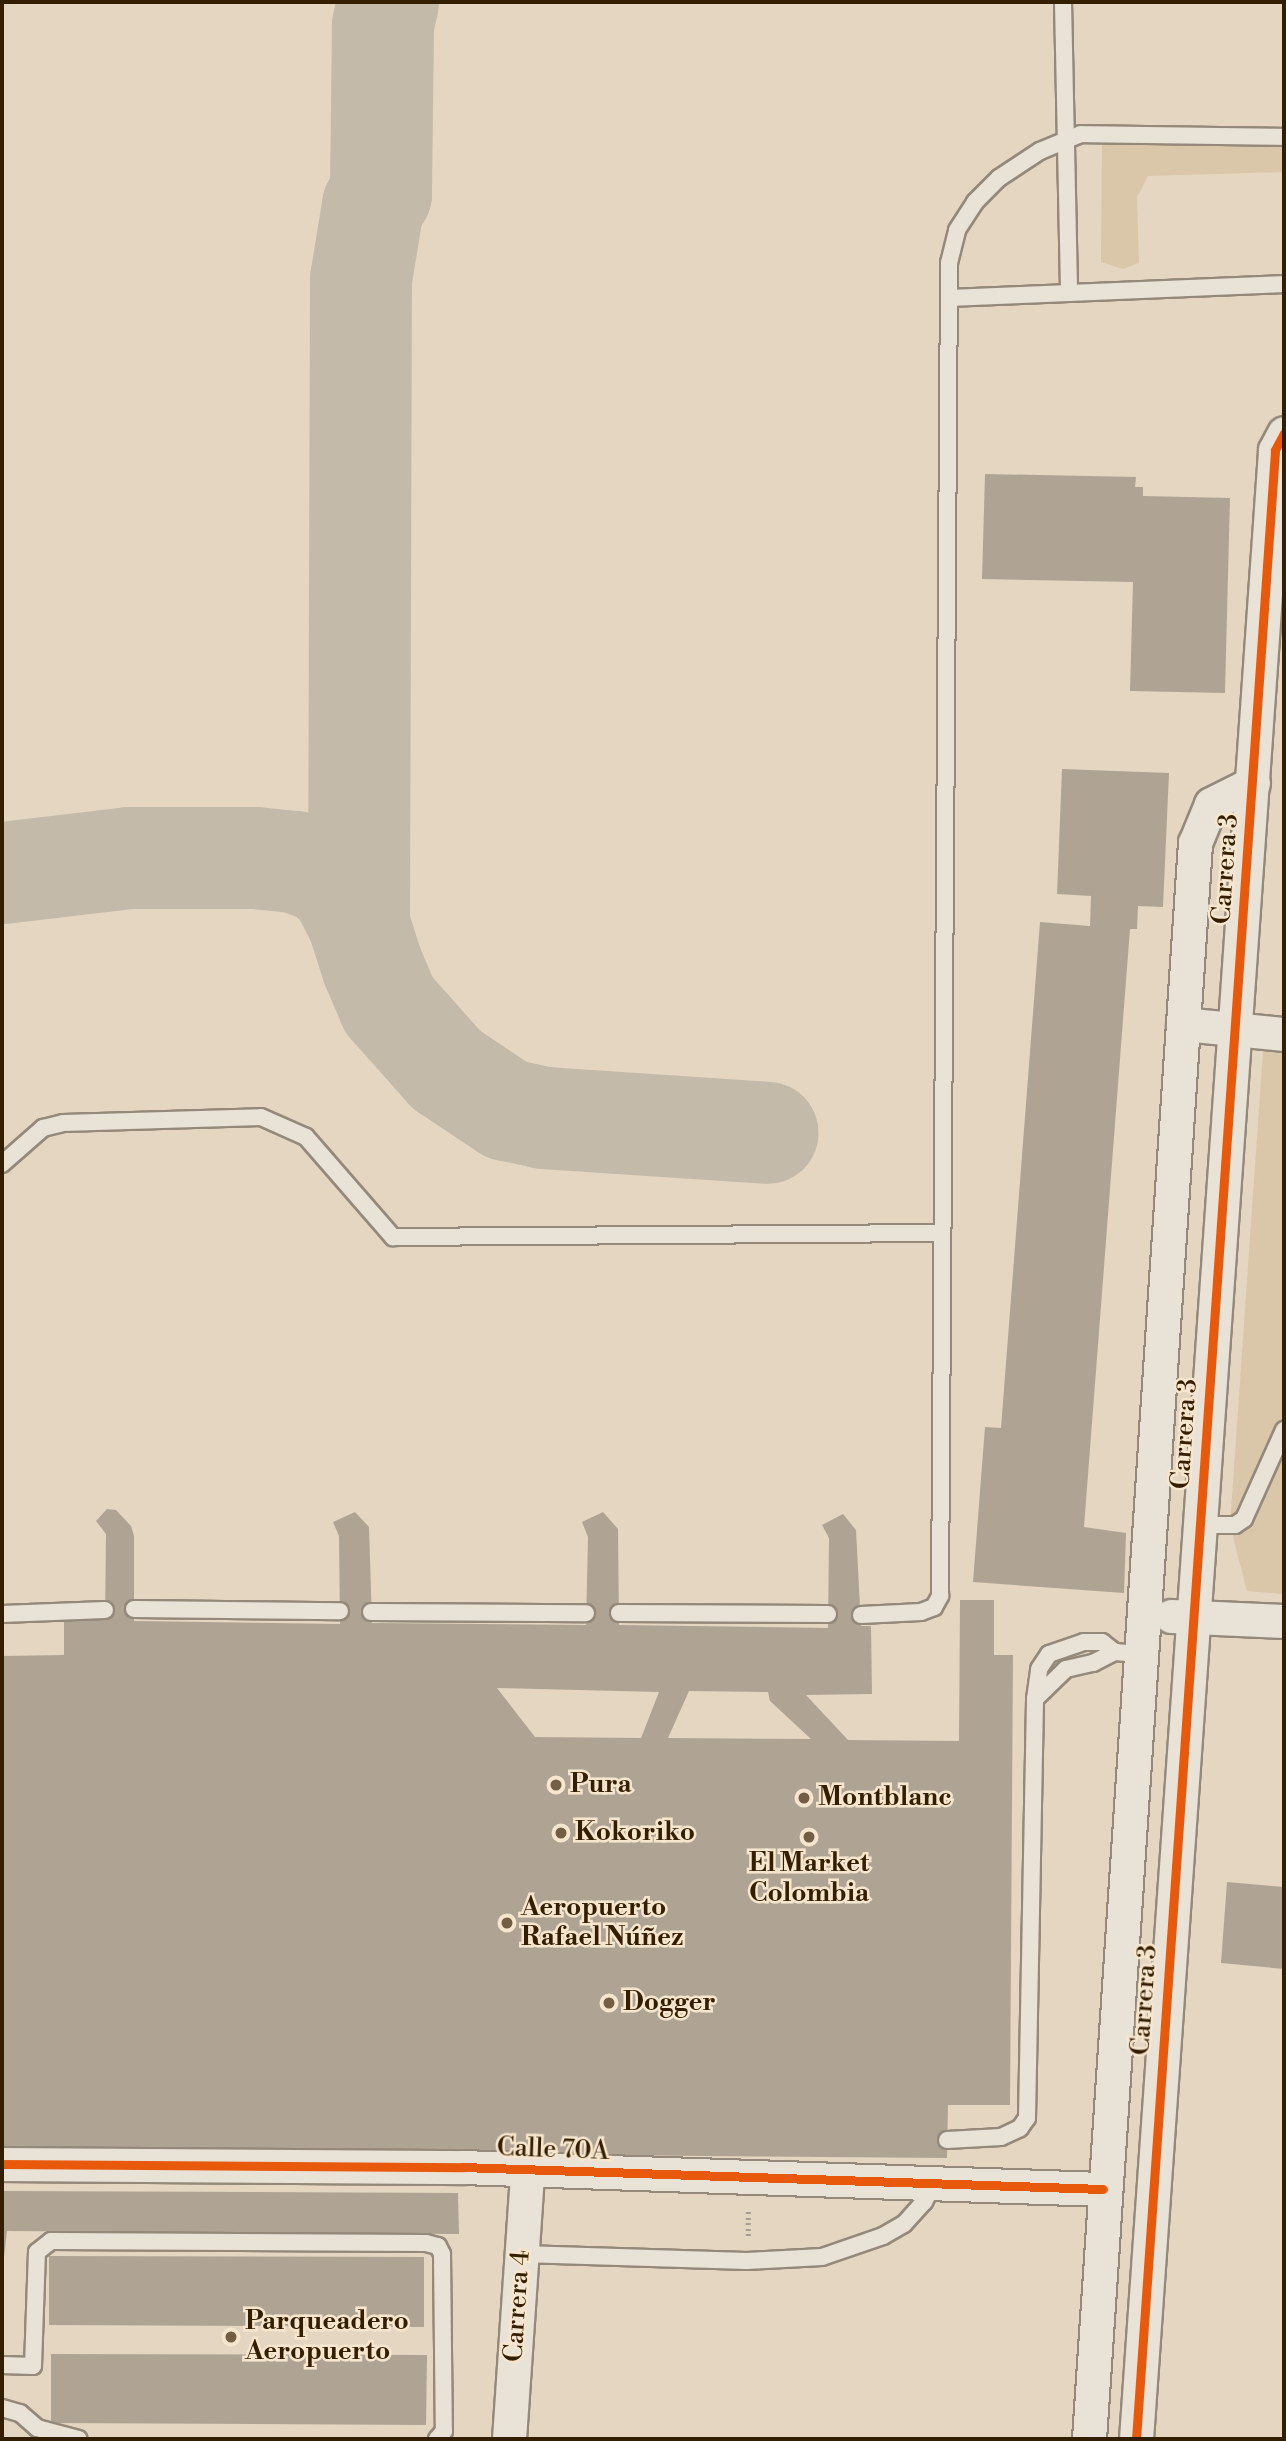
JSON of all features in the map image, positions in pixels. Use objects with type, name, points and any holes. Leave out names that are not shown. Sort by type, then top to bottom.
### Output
[{"type":"street","name":"Carrera 3","points":[[1136,2439],[1198,1525],[1237,1031],[1275,450],[1283,433]]},
{"type":"street","name":"Carrera 3","points":[[1089,2439],[1127,1653],[1144,1615],[1198,832],[1211,804],[1253,783]]},
{"type":"street","points":[[1183,1024],[1284,1034]]},
{"type":"street","points":[[1144,1615],[1284,1621]]},
{"type":"street","name":"Calle 70A","points":[[2,2164],[475,2161],[527,2172],[1102,2189]]},
{"type":"street","name":"Carrera 4","points":[[509,2439],[527,2172]]},
{"type":"lane","points":[[1063,2],[1063,142],[1069,293]]},
{"type":"lane","points":[[861,1615],[921,1612],[934,1607],[940,1596],[940,1233],[951,298],[949,263],[957,230],[975,202],[999,178],[1081,134],[1284,137]]},
{"type":"lane","points":[[951,298],[1284,284]]},
{"type":"lane","points":[[2,1164],[43,1128],[63,1123],[261,1117],[306,1137],[393,1237],[940,1233]]},
{"type":"lane","points":[[1198,1525],[1235,1525],[1244,1519],[1284,1430]]},
{"type":"lane","points":[[134,1609],[340,1611]]},
{"type":"lane","points":[[2,1614],[104,1610]]},
{"type":"lane","points":[[371,1612],[586,1613]]},
{"type":"lane","points":[[619,1613],[828,1614]]},
{"type":"lane","points":[[947,2140],[1001,2137],[1020,2128],[1027,2118],[1035,1699],[1039,1669],[1049,1654],[1084,1642],[1102,1642],[1127,1653]]},
{"type":"lane","points":[[1035,1699],[1066,1669],[1127,1653]]},
{"type":"lane","points":[[522,2254],[792,2261],[822,2257],[883,2236],[904,2224],[924,2202],[934,2182]]},
{"type":"lane","points":[[2,2365],[33,2366],[37,2252],[51,2241],[426,2243],[438,2246],[442,2254],[444,2431],[437,2439]]},
{"type":"lane","points":[[2,2407],[20,2413],[37,2428],[79,2439]]},
{"type":"shaded area","points":[[1102,141],[1284,144],[1284,172],[1148,176],[1137,197],[1139,263],[1123,269],[1101,262]]},
{"type":"shaded area","points":[[1263,1051],[1284,1052],[1284,1594],[1247,1591],[1230,1525]]},
{"type":"building","points":[[985,474],[1136,477],[1135,487],[1143,487],[1143,496],[1230,498],[1225,693],[1130,691],[1133,582],[982,579]]},
{"type":"building","points":[[1062,769],[1169,773],[1163,907],[1138,906],[1137,929],[1130,929],[1084,1527],[1126,1533],[1124,1593],[973,1582],[985,1427],[1001,1428],[1040,922],[1090,926],[1091,896],[1057,894]]},
{"type":"building","name":"Aeropuerto Rafael Núñez","points":[[107,1509],[116,1510],[131,1526],[134,1536],[134,1621],[340,1624],[339,1536],[333,1522],[355,1512],[369,1527],[372,1623],[586,1625],[588,1537],[582,1522],[603,1512],[618,1529],[619,1625],[828,1628],[829,1538],[822,1525],[843,1514],[856,1530],[861,1626],[871,1626],[872,1694],[806,1695],[848,1740],[959,1741],[960,1600],[994,1600],[994,1655],[1013,1655],[1010,2105],[948,2105],[947,2158],[2,2150],[2,1656],[64,1655],[64,1620],[105,1620],[106,1534],[96,1521]],"holes":[[[497,1688],[659,1692],[641,1738],[535,1737]],[[689,1691],[768,1692],[770,1701],[811,1739],[668,1738]]]},
{"type":"building","points":[[1227,1882],[1284,1887],[1284,1969],[1221,1963]]},
{"type":"building","points":[[2,2191],[458,2193],[459,2234],[7,2231],[2,2275]]},
{"type":"building","points":[[49,2256],[424,2257],[424,2327],[49,2325]]},
{"type":"building","points":[[51,2354],[427,2355],[426,2425],[51,2423]]},
{"type":"taxiway","points":[[388,2],[383,26],[381,194],[373,206],[361,279],[359,924],[372,965],[389,1005],[447,1070],[507,1110],[544,1118],[767,1133]]},
{"type":"taxiway","points":[[2,873],[129,858],[255,858],[295,862],[323,872],[342,890],[359,924]]},
{"type":"cycle path","points":[[1136,2439],[1275,450],[1284,433]]},
{"type":"cycle path","points":[[2,2164],[462,2167],[1103,2189]]},
{"type":"place","name":"Pura","points":[[556,1785]]},
{"type":"place","name":"Montblanc","points":[[804,1798]]},
{"type":"place","name":"Kokoriko","points":[[561,1833]]},
{"type":"place","name":"El Market Colombia","points":[[809,1837]]},
{"type":"place","name":"Aeropuerto Rafael Núñez","points":[[507,1923]]},
{"type":"place","name":"Dogger","points":[[609,2003]]},
{"type":"place","name":"Parqueadero Aeropuerto","points":[[231,2337]]}]
